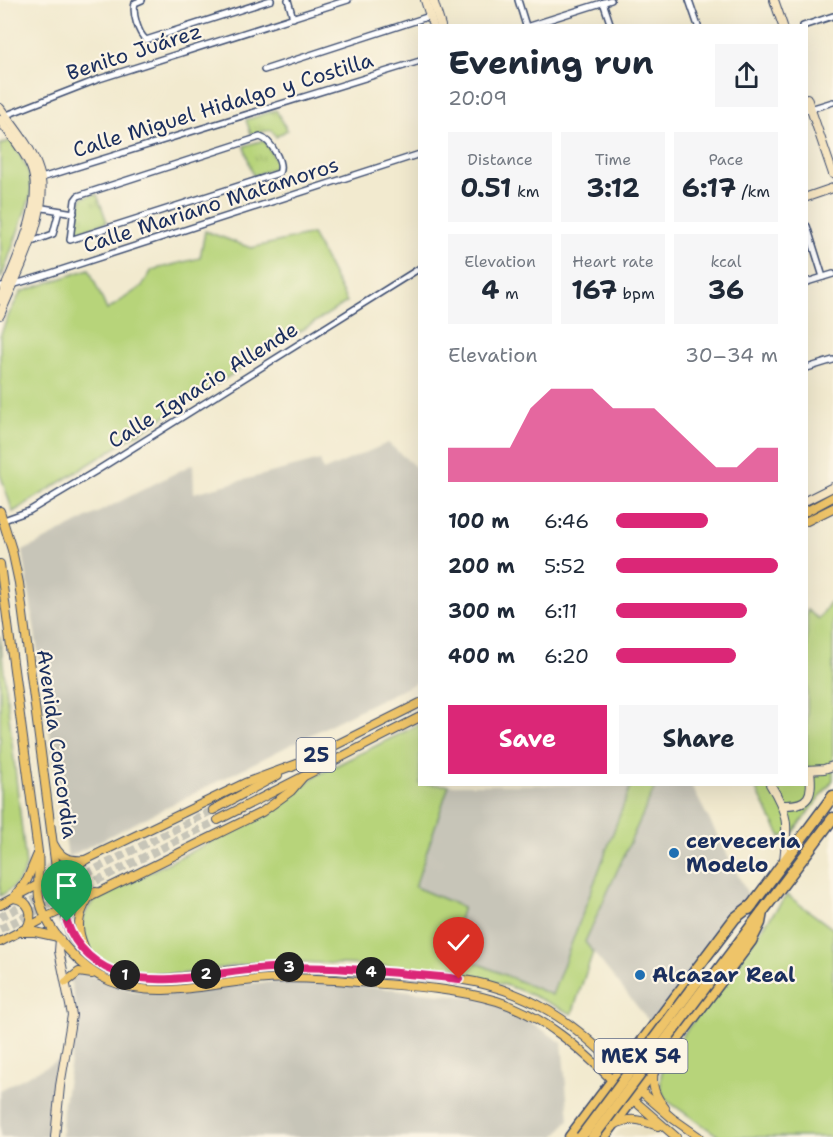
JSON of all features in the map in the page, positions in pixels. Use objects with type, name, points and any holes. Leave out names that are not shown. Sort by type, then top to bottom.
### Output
[{"type":"highway","name":"MEX 54","points":[[593,1137],[748,921],[752,904],[833,796]]},
{"type":"highway","name":"MEX 54","points":[[581,1137],[748,921],[762,912],[833,818]]},
{"type":"highway","points":[[570,1137],[735,918],[752,904]]},
{"type":"highway","points":[[604,1137],[751,941],[760,923],[762,912]]},
{"type":"highway","points":[[644,1039],[642,1052],[646,1057],[652,1059],[664,1055]]},
{"type":"highway","points":[[596,1101],[603,1100],[609,1103],[615,1111],[614,1122]]},
{"type":"main road","points":[[808,510],[833,497]]},
{"type":"main road","points":[[808,520],[833,508]]},
{"type":"main road","name":"Avenida Concordia","points":[[0,511],[19,584],[57,876],[67,888],[67,922],[72,938],[87,954],[117,973],[144,979],[174,979],[230,971],[291,967],[474,982],[520,996],[552,1012],[593,1042],[638,1089],[687,1129]]},
{"type":"main road","name":"Avenida Concordia","points":[[0,564],[38,852],[40,904],[59,938],[82,964],[97,974],[127,987],[147,990],[260,979],[306,978],[403,986],[484,997],[520,1011],[552,1029],[581,1050],[665,1129]]},
{"type":"main road","name":"25","points":[[213,810],[297,764],[418,704]]},
{"type":"main road","name":"25","points":[[218,820],[418,718]]},
{"type":"main road","points":[[0,905],[82,862],[255,778],[297,764]]},
{"type":"main road","points":[[0,942],[262,812],[286,795],[303,777]]},
{"type":"main road","points":[[51,839],[63,857],[82,862]]},
{"type":"main road","points":[[12,899],[27,880],[38,852]]},
{"type":"main road","points":[[82,862],[74,877],[77,885],[80,890],[97,892]]},
{"type":"main road","points":[[87,954],[77,927],[81,910],[88,898]]},
{"type":"main road","points":[[12,899],[24,902],[30,910],[30,921],[23,930]]},
{"type":"main road","points":[[23,930],[59,938]]},
{"type":"main road","points":[[65,981],[79,972],[97,974]]},
{"type":"main road","points":[[656,1066],[653,1081],[654,1092],[666,1108],[687,1129],[699,1137]]},
{"type":"main road","points":[[614,1122],[636,1119],[665,1129],[676,1137]]},
{"type":"street","points":[[142,0],[135,3],[134,10],[141,36],[146,39],[271,0]]},
{"type":"street","points":[[288,0],[293,18]]},
{"type":"street","name":"Benito Juárez","points":[[2,118],[99,79],[348,0]]},
{"type":"street","points":[[425,0],[432,24]]},
{"type":"street","points":[[433,0],[440,24]]},
{"type":"street","points":[[518,0],[527,24]]},
{"type":"street","points":[[534,24],[611,0]]},
{"type":"street","points":[[689,0],[697,24]]},
{"type":"street","points":[[774,0],[782,24]]},
{"type":"street","points":[[603,1],[610,24]]},
{"type":"street","points":[[264,70],[430,16]]},
{"type":"street","points":[[808,24],[833,16]]},
{"type":"street","name":"Calle Miguel Hidalgo y Costilla","points":[[38,179],[418,62]]},
{"type":"street","points":[[833,102],[809,110],[833,174]]},
{"type":"street","points":[[0,108],[2,118],[33,156],[38,179],[37,207],[25,244],[0,300]]},
{"type":"street","points":[[260,137],[267,140],[282,165],[281,172],[277,174],[70,241],[72,222],[78,196],[260,137]]},
{"type":"street","name":"Calle Mariano Matamoros","points":[[6,285],[418,155]]},
{"type":"street","points":[[808,197],[833,188]]},
{"type":"street","points":[[37,207],[74,213]]},
{"type":"street","points":[[25,244],[53,234],[59,211]]},
{"type":"street","points":[[58,220],[72,222]]},
{"type":"street","points":[[808,229],[823,277]]},
{"type":"street","name":"Calle Ignacio Allende","points":[[2,521],[29,511],[96,471],[418,269]]},
{"type":"street","points":[[808,282],[833,274]]},
{"type":"street","points":[[0,315],[6,285]]},
{"type":"street","points":[[808,368],[833,360]]},
{"type":"street","points":[[808,500],[833,487]]},
{"type":"street","points":[[783,805],[793,805],[807,799],[811,794],[812,785],[808,771],[833,766]]},
{"type":"street","points":[[771,786],[783,805],[786,833],[784,862]]},
{"type":"street","points":[[55,1137],[60,1086],[72,1015],[59,951],[59,938]]},
{"type":"street","points":[[65,981],[68,950]]},
{"type":"shaded area","points":[[388,443],[418,469],[418,682],[68,857],[23,551],[193,464],[194,493],[320,460],[323,471]]},
{"type":"shaded area","points":[[449,786],[631,786],[553,995],[449,951],[414,887]]},
{"type":"shaded area","points":[[654,786],[692,786],[751,900],[653,1026],[585,942],[612,872]]},
{"type":"shaded area","points":[[83,973],[133,991],[302,980],[471,997],[491,1003],[523,1017],[562,1043],[569,1119],[555,1137],[62,1137],[63,1109],[78,1017],[70,978]]},
{"type":"shaded area","points":[[61,1059],[52,1109],[50,1137],[0,1137],[0,1090]]},
{"type":"shaded area","points":[[633,1124],[647,1126],[661,1137],[614,1137],[620,1129]]},
{"type":"green space","points":[[276,110],[287,130],[276,137],[271,130],[251,134],[246,120]]},
{"type":"green space","points":[[11,140],[28,172],[31,195],[1,279],[0,145]]},
{"type":"green space","points":[[264,140],[279,166],[253,176],[244,146]]},
{"type":"green space","points":[[97,194],[107,222],[75,232],[82,197]]},
{"type":"green space","points":[[205,231],[251,248],[312,234],[347,302],[13,512],[0,474],[0,336],[21,292],[89,269],[107,310],[142,286],[152,270],[200,258]]},
{"type":"green space","points":[[833,598],[833,780],[793,833],[781,837],[755,786],[808,786],[808,611],[819,619]]},
{"type":"green space","points":[[0,636],[26,866],[16,884],[0,896]]},
{"type":"green space","points":[[418,725],[418,786],[449,786],[415,887],[463,907],[449,951],[552,995],[631,786],[656,786],[585,942],[593,952],[572,1014],[505,985],[464,975],[423,969],[279,962],[253,963],[156,976],[122,971],[100,959],[92,951],[86,942],[83,922],[87,910],[95,899],[273,811],[315,776]]},
{"type":"green space","points":[[787,895],[833,929],[833,1137],[720,1137],[666,1100],[661,1085],[665,1059]]},
{"type":"tunnel","points":[[0,917],[213,810]]},
{"type":"tunnel","points":[[0,929],[218,820]]},
{"type":"place","name":"cerveceria Modelo","points":[[674,853]]},
{"type":"place","name":"Alcazar Real","points":[[640,975]]},
{"type":"route","points":[[67,922],[72,938],[98,963],[124,975],[144,979],[174,979],[230,971],[291,967],[459,979]]}]
